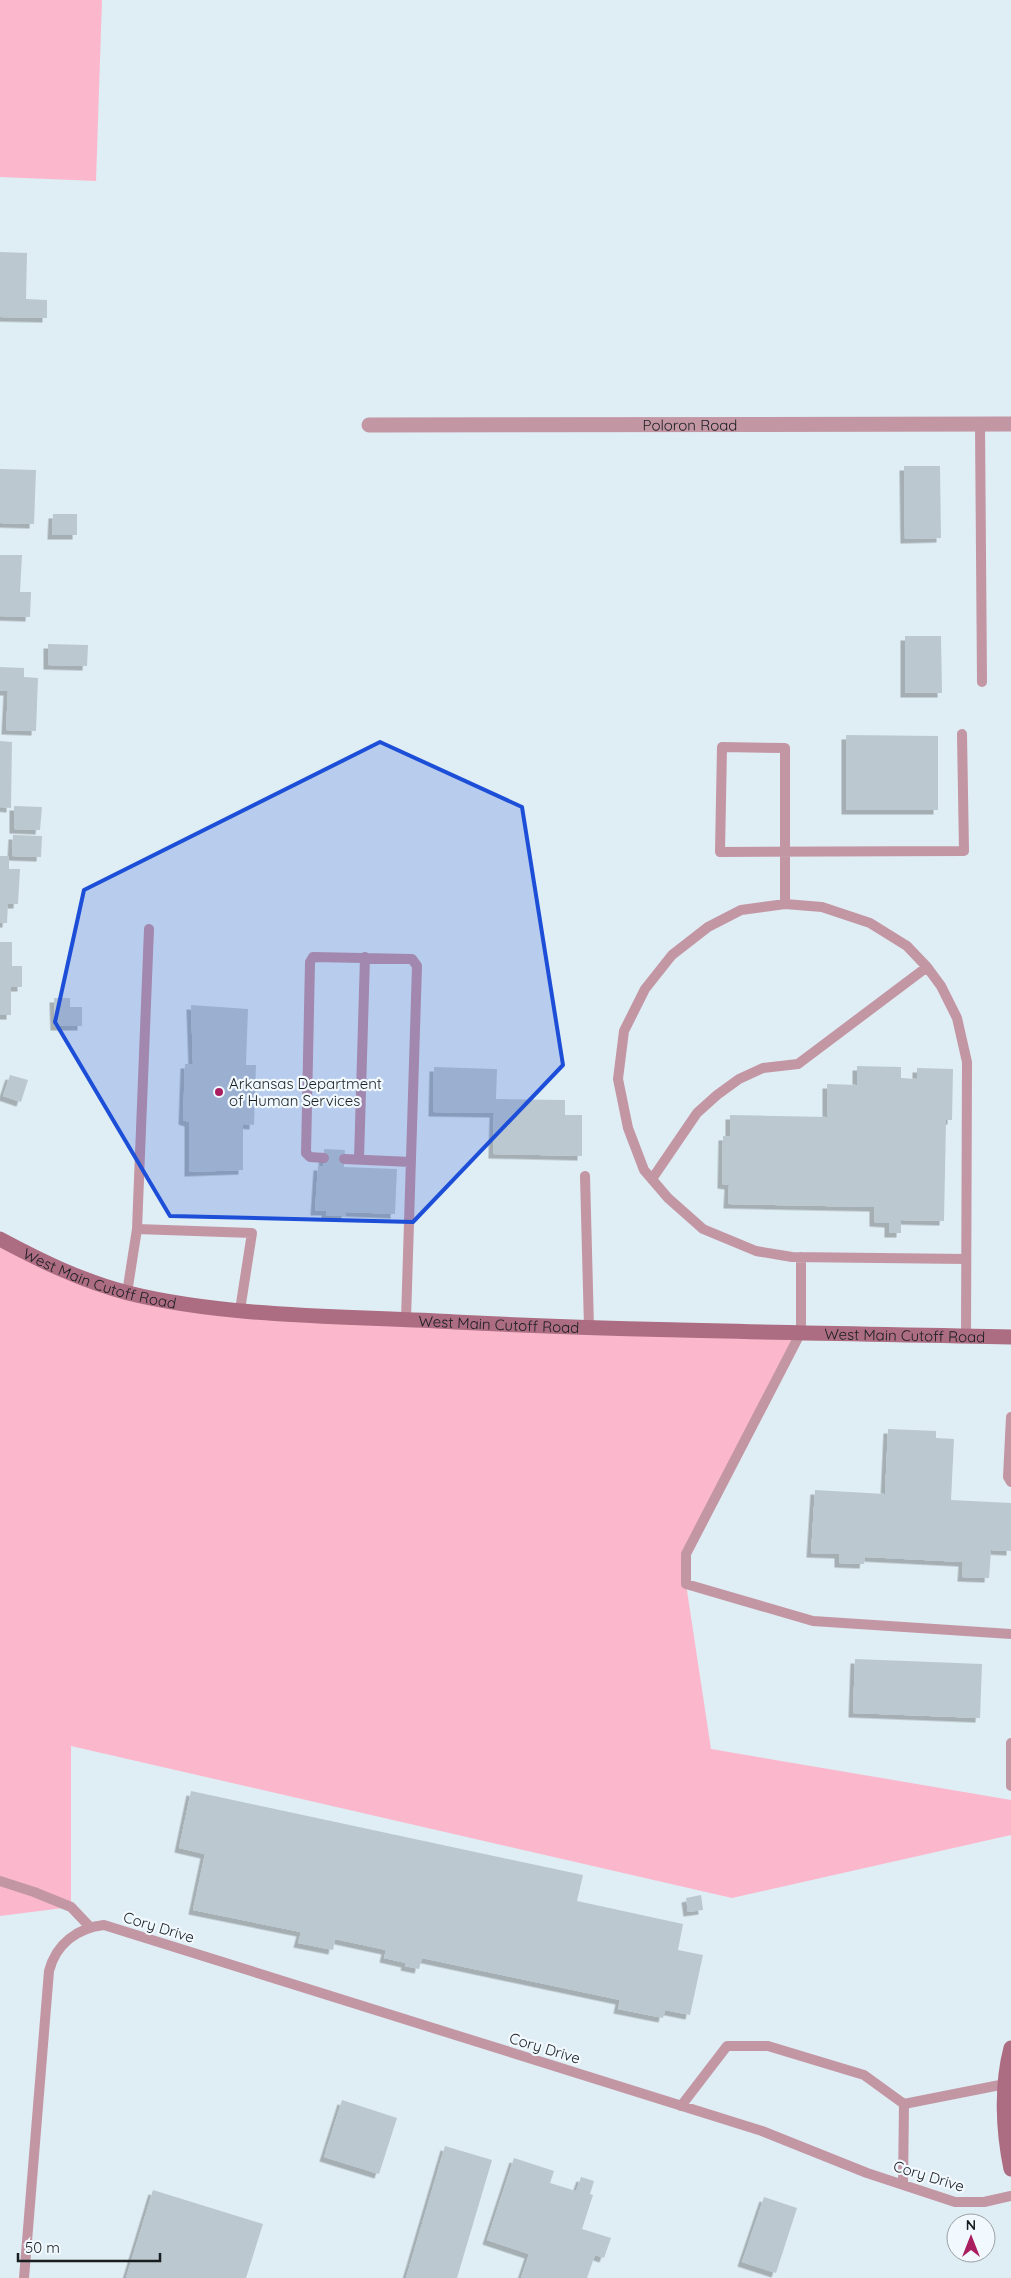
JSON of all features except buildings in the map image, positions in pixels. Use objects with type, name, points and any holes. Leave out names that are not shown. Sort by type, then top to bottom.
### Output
[{"type":"main road","name":"West Main Cutoff Road","points":[[0,1239],[47,1264],[127,1293],[240,1310],[590,1327],[1011,1337]]},
{"type":"main road","points":[[1011,2048],[1005,2084],[1011,2169]]},
{"type":"street","name":"Poloron Road","points":[[369,425],[1011,424]]},
{"type":"lane","points":[[980,424],[982,682]]},
{"type":"lane","points":[[785,904],[785,852],[785,748],[722,747],[720,852],[785,852],[964,851],[962,734]]},
{"type":"lane","points":[[966,1259],[802,1258],[756,1251],[702,1229],[668,1198],[644,1170],[628,1128],[618,1079],[624,1031],[650,982],[672,956],[708,927],[741,910],[785,904],[822,907],[870,923],[908,946],[927,967],[941,986],[957,1018],[967,1062],[966,1336]]},
{"type":"lane","points":[[127,1293],[137,1229],[149,928]]},
{"type":"lane","points":[[324,1158],[310,1157],[306,1153],[310,962],[313,957],[412,959],[417,966],[406,1319]]},
{"type":"lane","points":[[359,1159],[365,957]]},
{"type":"lane","points":[[652,1179],[697,1113],[717,1095],[740,1079],[763,1068],[798,1064],[927,967]]},
{"type":"lane","points":[[344,1159],[411,1162]]},
{"type":"lane","points":[[585,1176],[590,1327]]},
{"type":"lane","points":[[137,1229],[252,1233],[240,1310]]},
{"type":"lane","points":[[802,1258],[801,1332],[686,1554],[686,1584],[813,1621],[1011,1634]]},
{"type":"lane","points":[[1011,1417],[1008,1478],[1011,1482]]},
{"type":"lane","points":[[1011,1743],[1011,1786]]},
{"type":"lane","points":[[0,1881],[71,1907],[90,1927],[70,1938],[59,1948],[49,1971],[24,2278]]},
{"type":"lane","name":"Cory Drive","points":[[90,1927],[104,1926],[762,2131],[903,2185],[955,2202],[984,2202],[1011,2196]]},
{"type":"lane","points":[[681,2106],[727,2046],[768,2046],[864,2075],[904,2104],[1005,2084]]},
{"type":"lane","points":[[903,2185],[904,2104]]},
{"type":"highlighted area","points":[[380,742],[522,807],[563,1065],[413,1222],[170,1216],[55,1022],[84,890]]},
{"type":"shaded area","points":[[0,0],[102,0],[96,181],[0,177]]},
{"type":"shaded area","points":[[0,1239],[47,1264],[205,1306],[801,1332],[686,1554],[686,1584],[711,1749],[1011,1800],[1011,1835],[732,1898],[71,1746],[71,1907],[0,1916]]},
{"type":"place","name":"Arkansas Department of Human Services","points":[[219,1092]]}]
